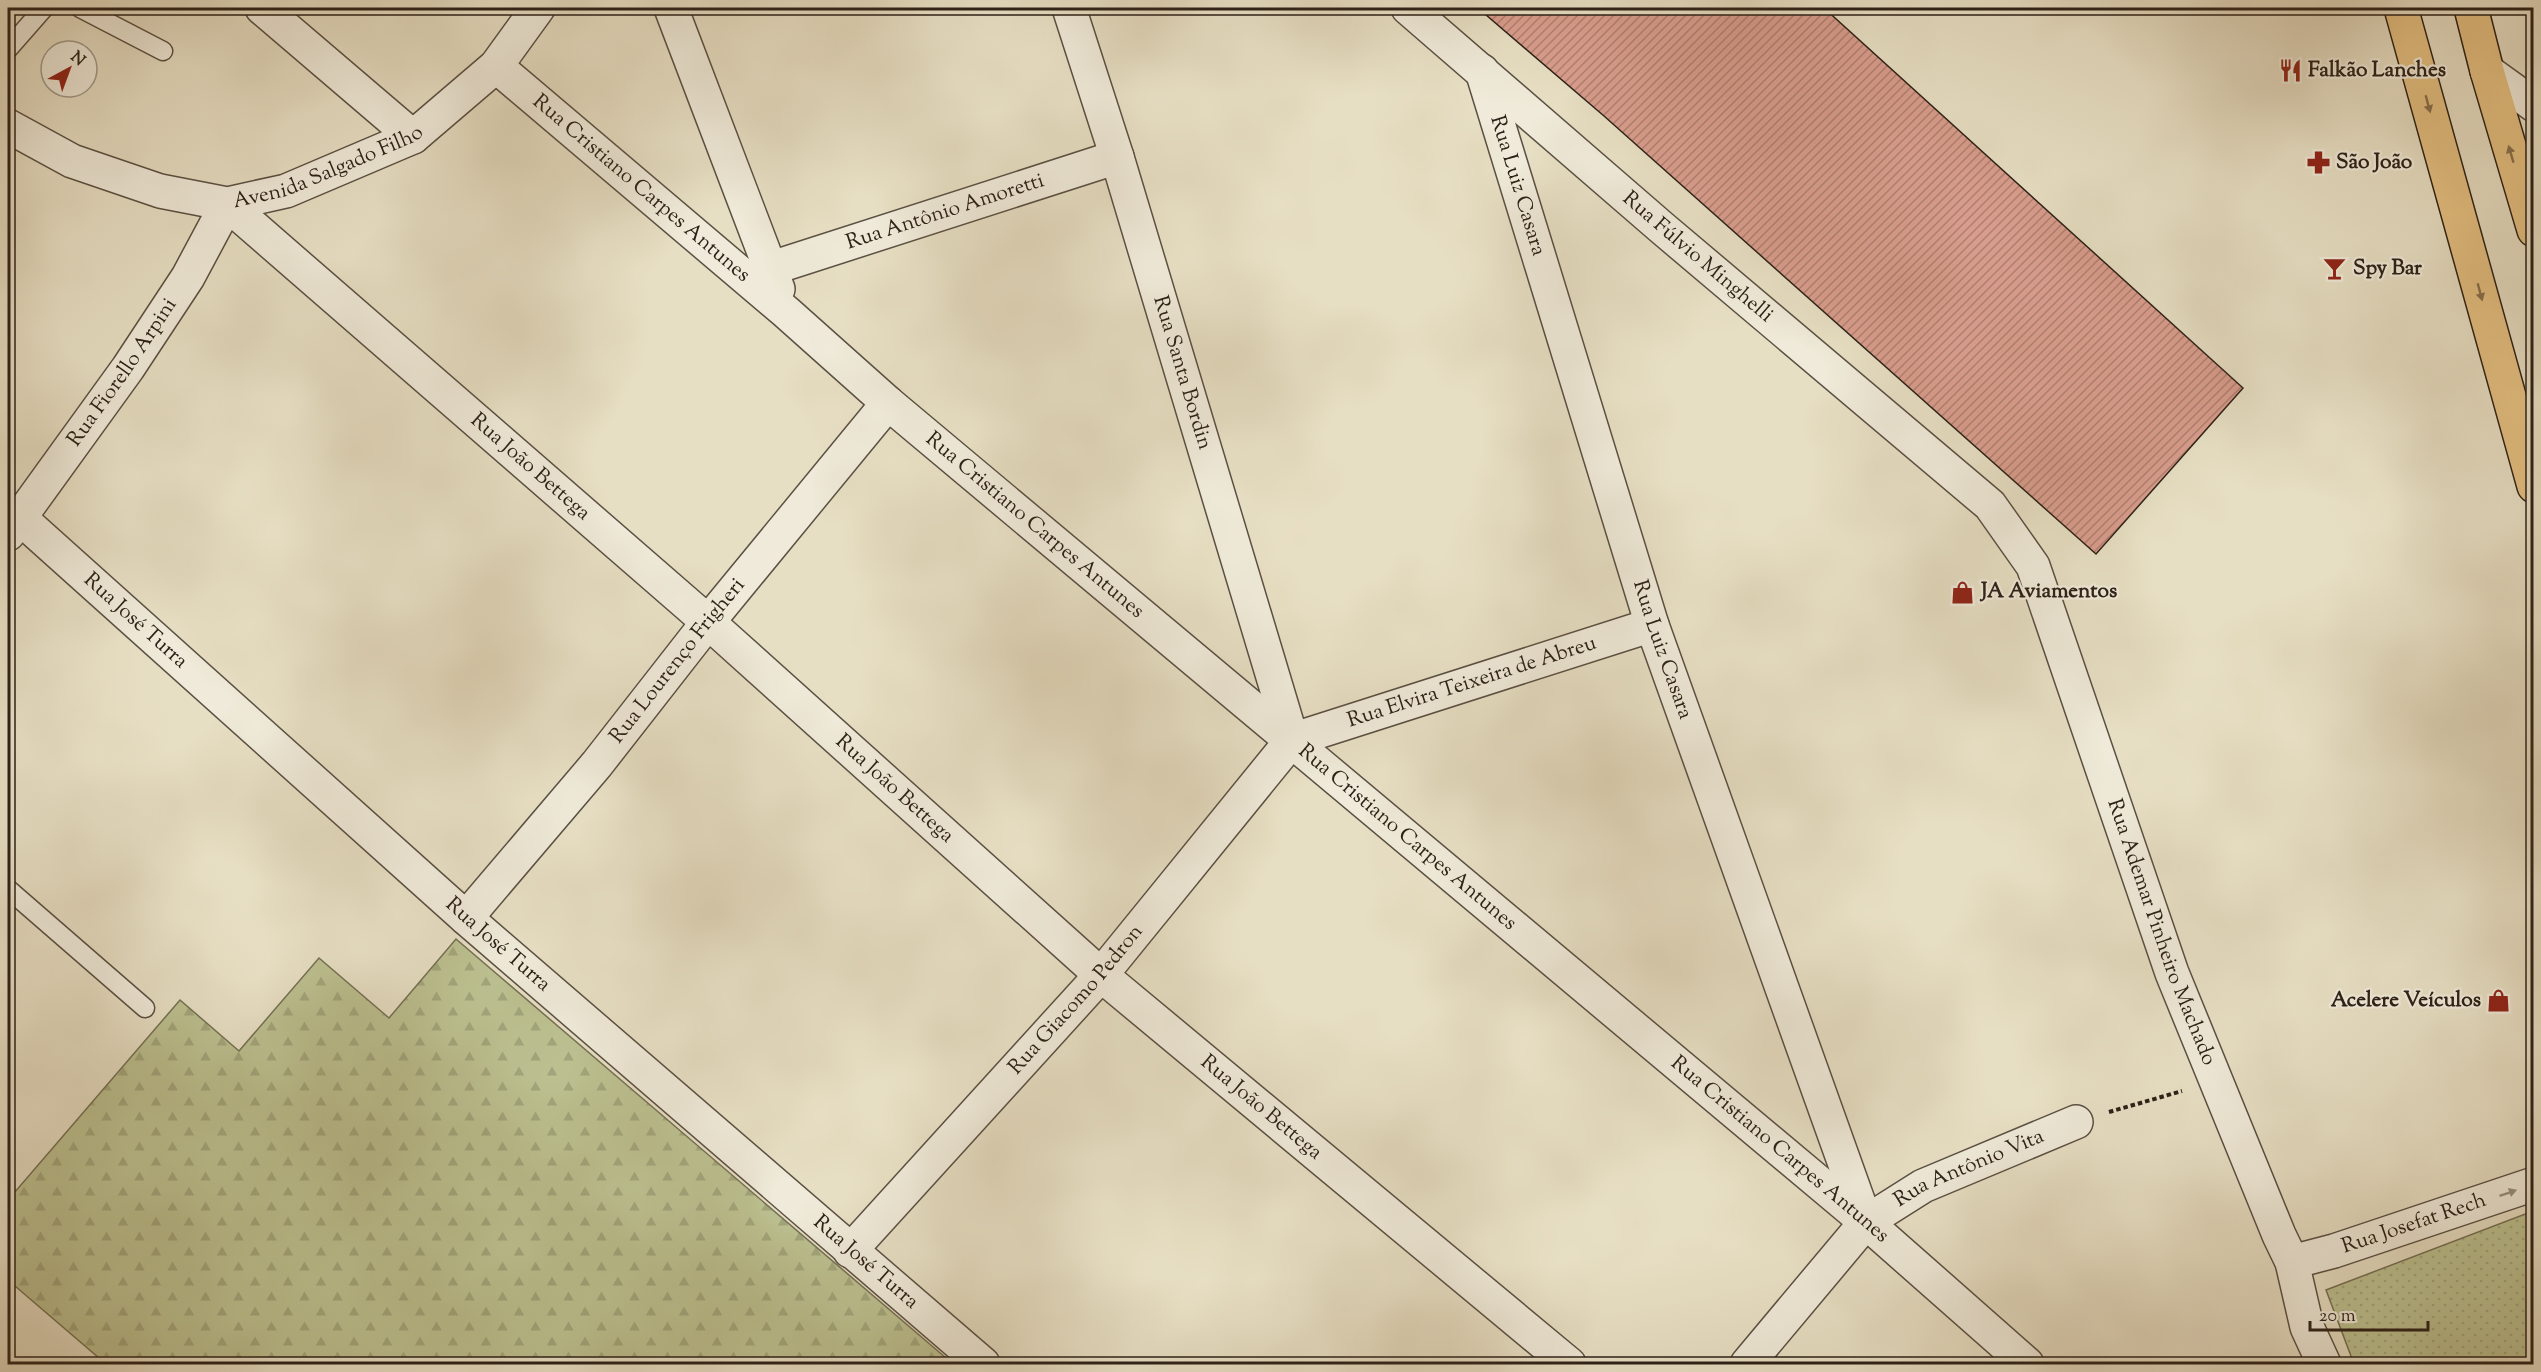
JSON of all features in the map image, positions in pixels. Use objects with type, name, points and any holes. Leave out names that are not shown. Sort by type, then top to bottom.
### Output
[{"type":"highway","points":[[2401,8],[2534,486]]},
{"type":"highway","points":[[2472,8],[2487,71],[2534,230]]},
{"type":"street","points":[[262,8],[413,136]]},
{"type":"street","name":"Avenida Salgado Filho","points":[[8,126],[72,161],[160,191],[227,204],[286,191],[413,136],[496,66],[538,8]]},
{"type":"street","name":"Rua Cristiano Carpes Antunes","points":[[671,8],[772,268],[786,312]]},
{"type":"street","name":"Rua Santa Bordin","points":[[1069,8],[1117,157],[1292,740]]},
{"type":"street","name":"Rua Fúlvio Minghelli","points":[[1408,8],[1661,227],[1990,505]]},
{"type":"street","name":"Rua Cristiano Carpes Antunes","points":[[496,66],[786,312],[888,403],[1866,1222],[2027,1365]]},
{"type":"street","name":"Rua Luiz Casara","points":[[1482,71],[1652,625],[1866,1222]]},
{"type":"street","points":[[2487,71],[2534,105]]},
{"type":"street","name":"Rua Antônio Amoretti","points":[[772,268],[1117,157]]},
{"type":"street","name":"Rua Fiorello Arpini","points":[[13,525],[134,359],[188,277],[227,204]]},
{"type":"street","name":"Rua João Bettega","points":[[227,204],[708,622],[1101,975],[1569,1365]]},
{"type":"street","name":"Rua Lourenço Frigheri","points":[[466,918],[597,764],[708,622],[888,403]]},
{"type":"street","name":"Rua Ademar Pinheiro Machado","points":[[1990,505],[2033,566],[2172,974],[2292,1262],[2307,1327],[2324,1365]]},
{"type":"street","name":"Rua José Turra","points":[[13,525],[983,1365]]},
{"type":"street","name":"Rua Elvira Teixeira de Abreu","points":[[1292,740],[1652,625]]},
{"type":"street","name":"Rua Giacomo Pedron","points":[[850,1251],[1101,975],[1292,740]]},
{"type":"street","name":"Rua Antônio Vita","points":[[1747,1365],[1866,1222],[1923,1186],[2076,1122]]},
{"type":"street","name":"Rua Josefat Rech","points":[[2292,1262],[2334,1251],[2534,1184]]},
{"type":"lane","points":[[8,49],[44,8]]},
{"type":"lane","points":[[80,8],[163,51]]},
{"type":"lane","points":[[8,889],[145,1008]]},
{"type":"path","points":[[2076,1122],[2215,1081]]},
{"type":"green space","points":[[456,939],[953,1364],[106,1364],[8,1280],[8,1200],[180,1000],[239,1051],[319,958],[389,1018]]},
{"type":"green space","points":[[2533,1211],[2533,1364],[2354,1364],[2326,1290]]},
{"type":"building","points":[[1478,8],[1824,8],[2243,388],[2096,554],[1604,116]]},
{"type":"place","name":"Falkão Lanches","points":[[2290,71]]},
{"type":"place","name":"São João","points":[[2318,163]]},
{"type":"place","name":"Spy Bar","points":[[2335,269]]},
{"type":"place","name":"JA Aviamentos","points":[[1963,592]]},
{"type":"place","name":"Acelere Veículos","points":[[2499,1001]]}]
